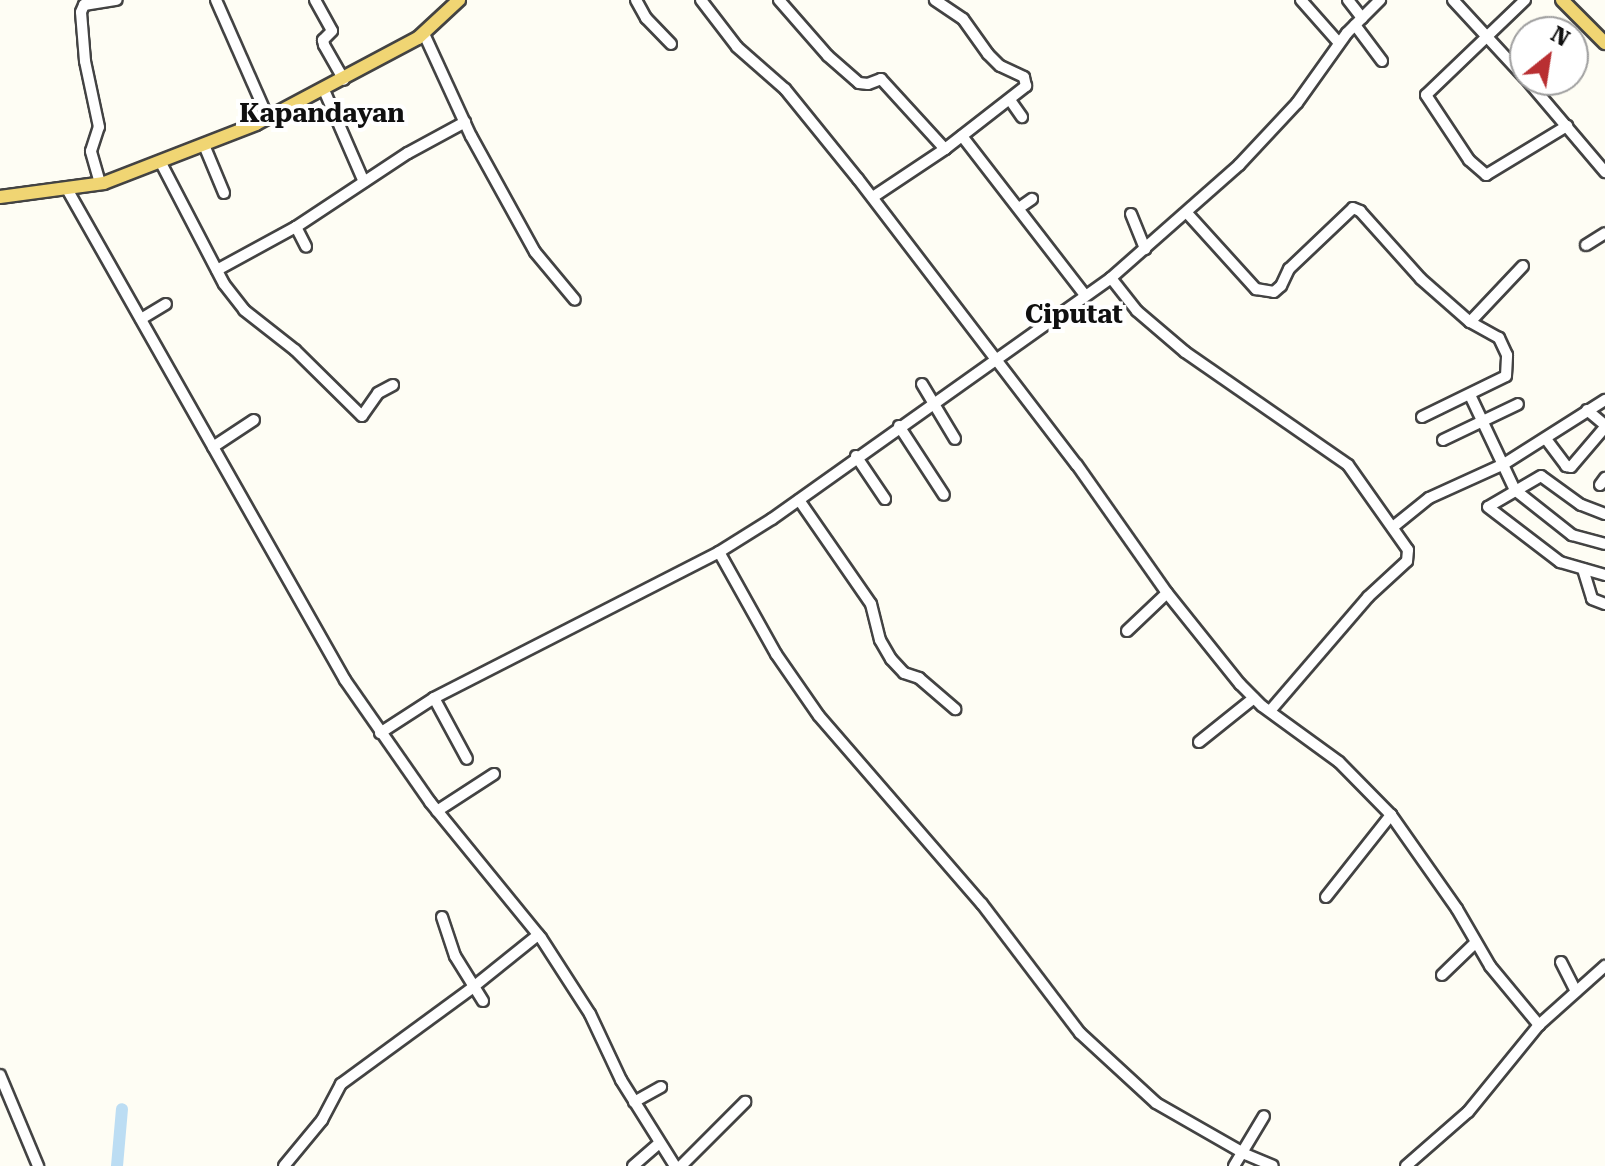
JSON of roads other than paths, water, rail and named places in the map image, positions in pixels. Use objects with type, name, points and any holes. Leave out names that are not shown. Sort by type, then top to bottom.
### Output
[{"type":"main road","points":[[0,197],[100,183],[161,163],[268,118],[344,80],[424,34],[459,0]]},
{"type":"main road","points":[[1562,0],[1605,43]]},
{"type":"street","points":[[100,183],[91,151],[99,134],[85,61],[81,12],[84,5],[117,0]]},
{"type":"street","points":[[216,0],[268,118]]},
{"type":"street","points":[[315,0],[332,31],[323,40],[324,45],[344,80]]},
{"type":"street","points":[[636,0],[646,18],[671,44]]},
{"type":"street","points":[[701,0],[745,55],[785,89],[873,197],[997,357],[1118,520],[1167,593],[1254,698],[1339,762],[1391,815],[1420,854],[1516,1002],[1539,1025]]},
{"type":"street","points":[[779,0],[828,56],[859,83],[868,84],[881,79],[945,149]]},
{"type":"street","points":[[873,197],[945,149],[1026,86],[1024,77],[1000,66],[988,54],[972,28],[935,0]]},
{"type":"street","points":[[1301,0],[1339,43]]},
{"type":"street","points":[[1348,0],[1382,61]]},
{"type":"street","points":[[380,733],[434,698],[719,552],[799,500],[856,456],[1111,278],[1194,207],[1297,103],[1339,43],[1380,0]]},
{"type":"street","points":[[1453,0],[1509,61]]},
{"type":"street","points":[[1525,0],[1425,94],[1483,174],[1491,173],[1567,126]]},
{"type":"street","points":[[424,34],[465,122],[535,252],[575,300]]},
{"type":"street","points":[[324,90],[364,182]]},
{"type":"street","points":[[1541,96],[1605,172]]},
{"type":"street","points":[[1010,100],[1022,117]]},
{"type":"street","points":[[217,270],[296,227],[465,122]]},
{"type":"street","points":[[962,136],[1085,295]]},
{"type":"street","points":[[204,145],[224,193]]},
{"type":"street","points":[[161,163],[237,303],[295,350],[362,416],[378,393],[393,385]]},
{"type":"street","points":[[67,189],[345,680],[437,811],[538,935],[590,1014],[634,1102],[659,1143],[678,1166],[745,1102]]},
{"type":"street","points":[[1019,208],[1032,199]]},
{"type":"street","points":[[1194,207],[1256,289],[1274,292],[1281,286],[1289,269],[1353,208],[1360,211],[1421,279],[1470,322],[1499,338],[1507,355],[1506,376],[1422,417]]},
{"type":"street","points":[[1131,214],[1145,249]]},
{"type":"street","points":[[296,227],[306,247]]},
{"type":"street","points":[[1586,245],[1605,233]]},
{"type":"street","points":[[1470,322],[1523,266]]},
{"type":"street","points":[[1111,278],[1137,311],[1185,352],[1348,465],[1408,550],[1407,561],[1368,597],[1270,711]]},
{"type":"street","points":[[141,319],[166,304]]},
{"type":"street","points":[[922,384],[955,439]]},
{"type":"street","points":[[1470,395],[1515,490],[1572,535],[1605,544]]},
{"type":"street","points":[[1393,527],[1429,498],[1504,464],[1605,400]]},
{"type":"street","points":[[1443,440],[1518,404]]},
{"type":"street","points":[[1546,439],[1566,466],[1571,467],[1605,426],[1587,410]]},
{"type":"street","points":[[213,447],[254,420]]},
{"type":"street","points":[[899,426],[944,495]]},
{"type":"street","points":[[856,456],[885,499]]},
{"type":"street","points":[[1605,514],[1581,505],[1542,477],[1488,508],[1560,562],[1605,575]]},
{"type":"street","points":[[799,500],[871,604],[882,645],[895,665],[908,676],[919,678],[955,709]]},
{"type":"street","points":[[719,552],[776,654],[819,716],[982,904],[1061,1011],[1101,1054],[1156,1103],[1245,1154],[1273,1166]]},
{"type":"street","points":[[1583,569],[1592,599],[1605,604]]},
{"type":"street","points":[[1127,631],[1167,593]]},
{"type":"street","points":[[434,698],[467,759]]},
{"type":"street","points":[[1199,742],[1254,698]]},
{"type":"street","points":[[437,811],[494,774]]},
{"type":"street","points":[[1326,897],[1391,815]]},
{"type":"street","points":[[442,917],[455,956],[472,988],[483,1001]]},
{"type":"street","points":[[284,1166],[322,1120],[341,1084],[472,988],[538,935]]},
{"type":"street","points":[[1442,975],[1476,942]]},
{"type":"street","points":[[1561,962],[1576,991]]},
{"type":"street","points":[[1406,1166],[1468,1112],[1539,1025],[1605,966]]},
{"type":"street","points":[[0,1075],[38,1166]]},
{"type":"street","points":[[634,1102],[661,1087]]},
{"type":"street","points":[[1234,1166],[1245,1154],[1264,1116]]},
{"type":"street","points":[[633,1166],[659,1143]]},
{"type":"waterway","points":[[117,1166],[122,1109]]},
{"type":"district","name":"Kapandayan","points":[[322,114]]},
{"type":"district","name":"Ciputat","points":[[1074,315]]}]
